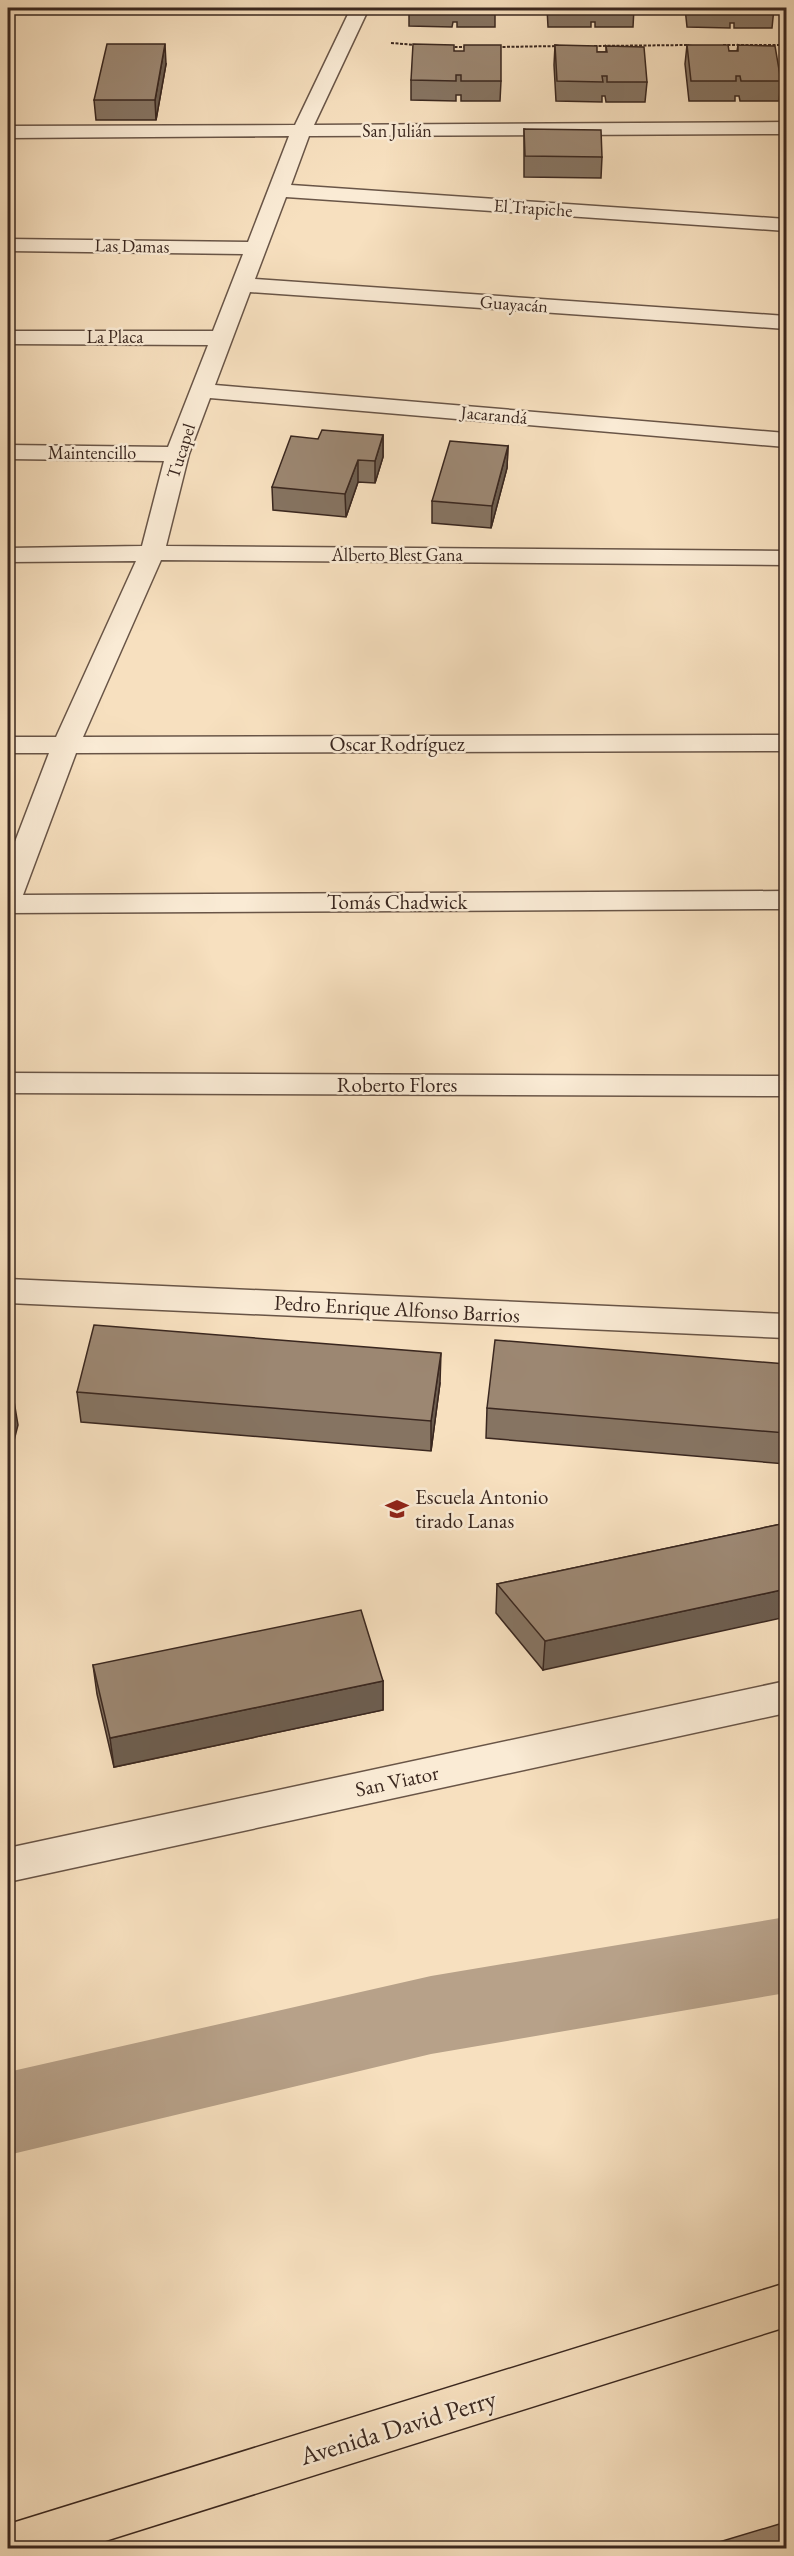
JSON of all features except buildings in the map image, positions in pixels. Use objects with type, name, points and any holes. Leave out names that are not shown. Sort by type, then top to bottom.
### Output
[{"type":"main road","name":"Avenida David Perry","points":[[9,2548],[786,2305]]},
{"type":"street","name":"Tucapel","points":[[8,896],[66,744],[152,553],[177,454],[301,132],[360,8]]},
{"type":"street","name":"San Julián","points":[[8,132],[786,128]]},
{"type":"street","name":"El Trapiche","points":[[279,190],[786,225]]},
{"type":"street","name":"Las Damas","points":[[8,245],[257,248]]},
{"type":"street","name":"Guayacán","points":[[242,285],[786,323]]},
{"type":"street","name":"La Placa","points":[[8,337],[222,338]]},
{"type":"street","name":"Jacarandá","points":[[202,391],[786,440]]},
{"type":"street","name":"Maintencillo","points":[[8,452],[177,454]]},
{"type":"street","name":"Alberto Blest Gana","points":[[8,555],[152,553],[786,558]]},
{"type":"street","name":"Oscar Rodríguez","points":[[8,745],[786,743]]},
{"type":"street","name":"Tomás Chadwick","points":[[8,904],[786,900]]},
{"type":"street","name":"Roberto Flores","points":[[8,1083],[786,1086]]},
{"type":"street","name":"Pedro Enrique Alfonso Barrios","points":[[8,1291],[786,1326]]},
{"type":"street","name":"San Viator","points":[[8,1865],[786,1697]]},
{"type":"path","points":[[345,40],[425,45]]},
{"type":"path","points":[[588,46],[693,45]]},
{"type":"path","points":[[716,45],[786,45]]},
{"type":"path","points":[[494,47],[564,46]]},
{"type":"path","points":[[448,47],[471,47]]},
{"type":"waterway","points":[[8,2114],[431,2015],[786,1955]]},
{"type":"place","name":"Escuela Antonio tirado Lanas","points":[[397,1509]]}]
